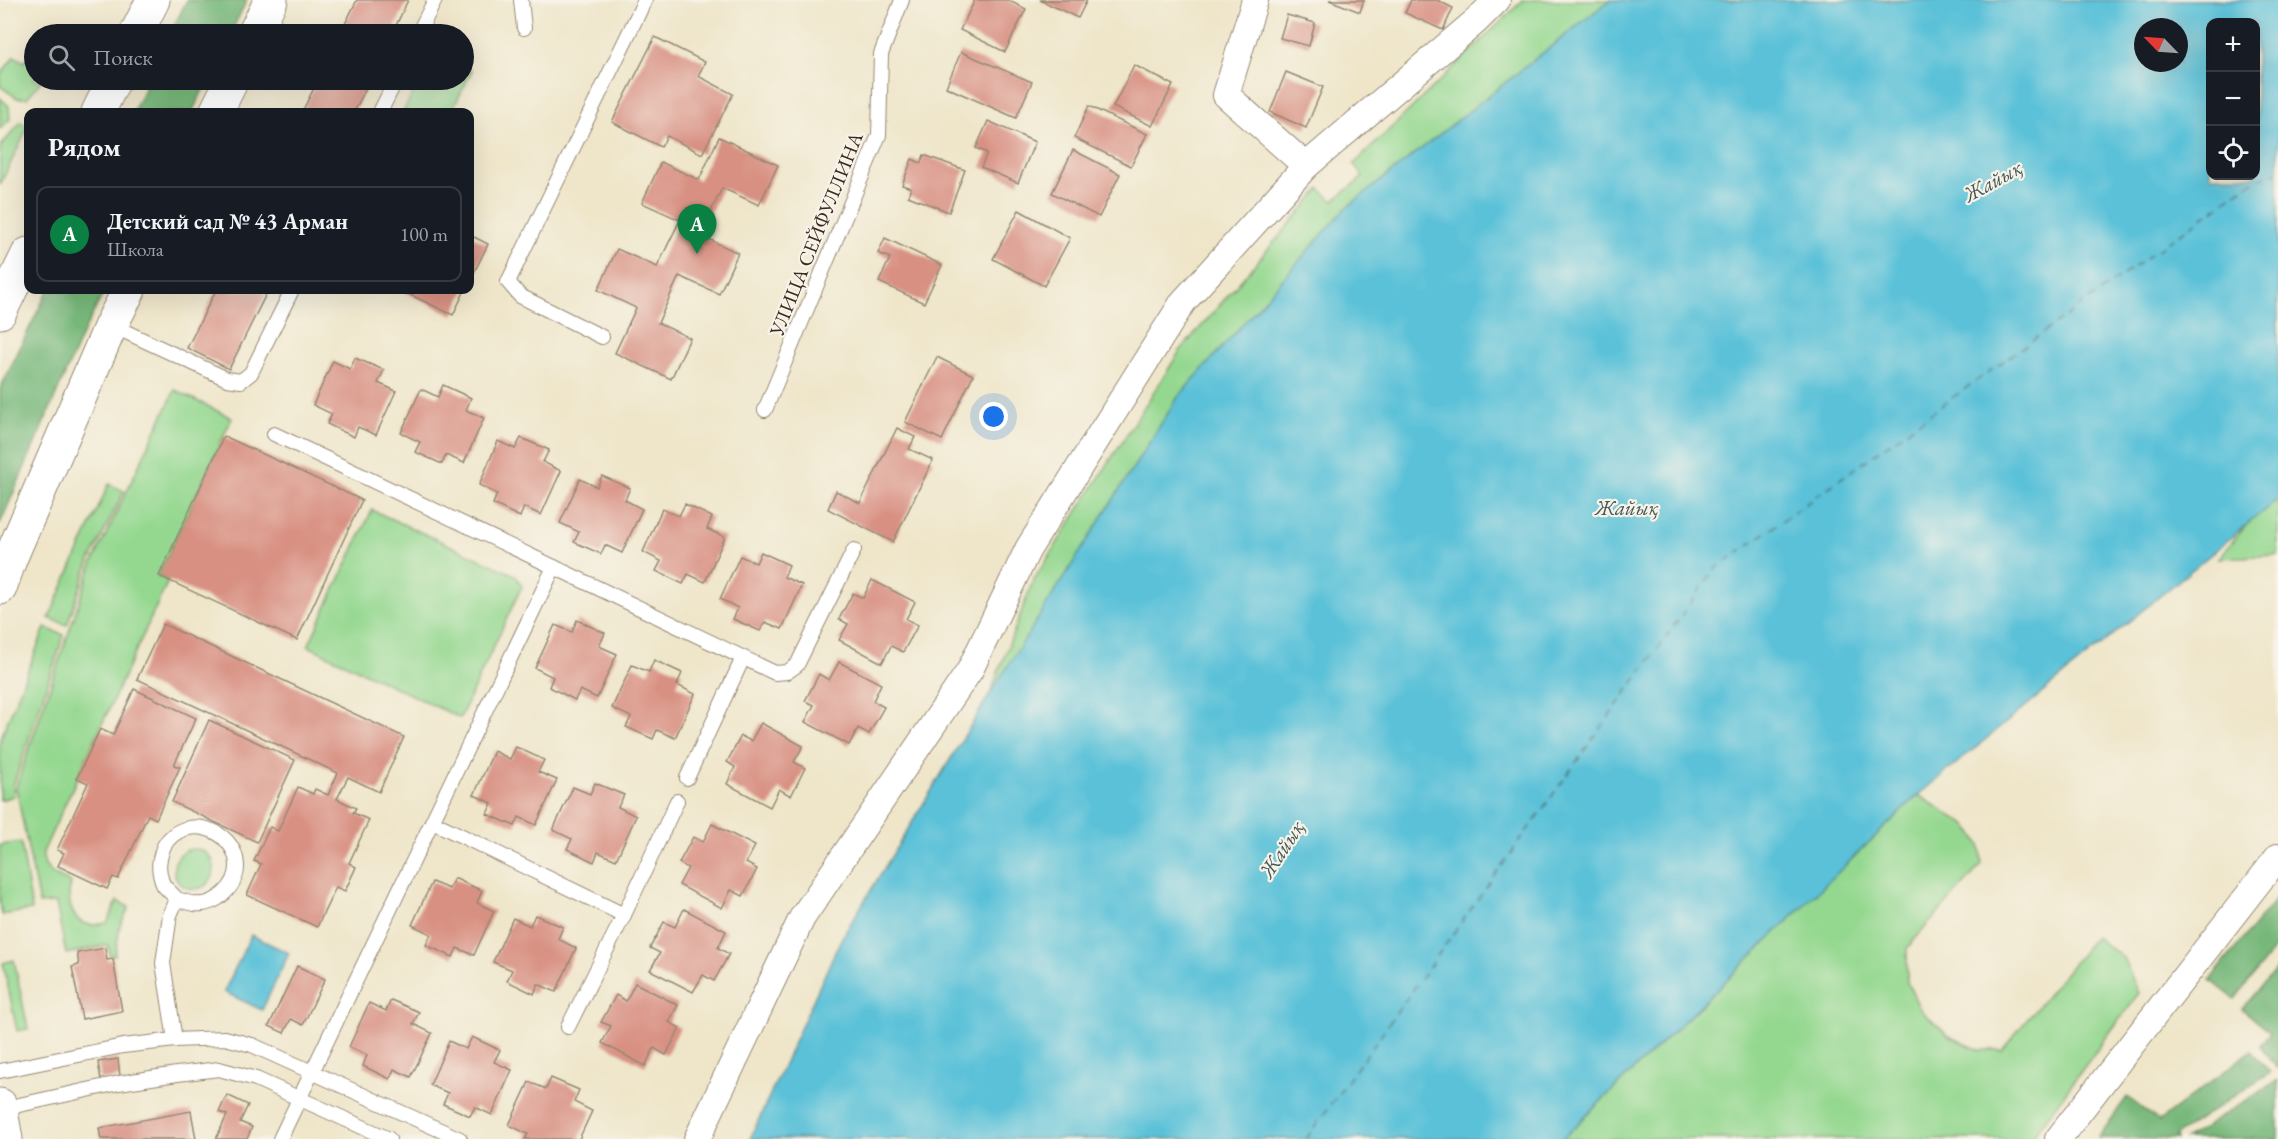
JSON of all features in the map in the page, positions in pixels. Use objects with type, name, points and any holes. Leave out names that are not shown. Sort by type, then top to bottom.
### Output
[{"type":"main road","points":[[141,24],[153,0]]},
{"type":"main road","points":[[259,24],[271,0]]},
{"type":"main road","points":[[100,108],[109,90]]},
{"type":"main road","points":[[218,108],[227,90]]},
{"type":"main road","points":[[0,312],[24,262]]},
{"type":"main road","points":[[0,588],[10,557],[111,324],[127,294]]},
{"type":"main road","points":[[0,1107],[6,1139]]},
{"type":"street","points":[[1255,0],[1226,95],[1306,166]]},
{"type":"street","points":[[697,1139],[802,918],[970,670],[1028,549],[1183,302],[1306,166],[1476,21],[1497,0]]},
{"type":"street","points":[[2058,1139],[2278,857]]},
{"type":"lane","points":[[423,24],[435,0]]},
{"type":"lane","points":[[521,0],[524,28]]},
{"type":"lane","points":[[602,337],[520,296],[508,282],[645,0]]},
{"type":"lane","name":"УЛИЦА СЕЙФУЛЛИНА","points":[[765,410],[879,135],[882,54],[902,0]]},
{"type":"lane","points":[[382,108],[391,90]]},
{"type":"lane","points":[[111,324],[227,379],[241,381],[251,374],[290,294]]},
{"type":"lane","points":[[274,434],[775,673],[787,672],[797,664],[854,550]]},
{"type":"lane","points":[[280,1139],[554,567]]},
{"type":"lane","points":[[687,778],[743,658]]},
{"type":"lane","points":[[568,1027],[677,801]]},
{"type":"lane","points":[[432,822],[624,915]]},
{"type":"lane","points":[[199,826],[219,832],[232,847],[237,867],[231,886],[216,900],[207,903],[196,905],[177,899],[163,884],[159,864],[164,845],[179,831],[199,826]]},
{"type":"lane","points":[[175,1040],[163,963],[170,915],[177,899]]},
{"type":"lane","points":[[0,1071],[123,1046],[175,1040],[225,1038],[252,1045],[460,1139]]},
{"type":"lane","points":[[0,1107],[119,1083],[219,1069],[256,1079],[389,1139]]},
{"type":"green space","points":[[187,0],[247,0],[235,24],[175,24]]},
{"type":"green space","points":[[1523,0],[1610,0],[1345,209],[990,694],[1033,581],[1180,351],[1320,189],[1333,201],[1363,177],[1354,164]]},
{"type":"green space","points":[[14,56],[24,62],[24,90],[34,90],[27,98],[17,98],[0,86],[0,76]]},
{"type":"green space","points":[[144,90],[203,90],[194,108],[135,108]]},
{"type":"green space","points":[[415,90],[462,90],[453,108],[405,108]]},
{"type":"green space","points":[[0,98],[9,106],[10,119],[0,129]]},
{"type":"green space","points":[[21,122],[24,124],[24,135],[0,185],[0,147]]},
{"type":"green space","points":[[46,294],[103,294],[82,335],[0,524],[0,389]]},
{"type":"green space","points":[[175,390],[232,418],[158,576],[168,581],[43,852],[47,868],[71,883],[70,904],[80,921],[93,925],[107,923],[117,901],[129,907],[120,926],[115,955],[110,956],[108,945],[66,954],[56,903],[39,904],[16,787],[92,564]]},
{"type":"green space","points":[[109,484],[124,491],[89,563],[67,625],[49,618]]},
{"type":"green space","points":[[2278,496],[2278,555],[2219,558],[2259,510]]},
{"type":"green space","points":[[372,510],[515,575],[522,586],[460,718],[308,646]]},
{"type":"green space","points":[[45,628],[64,635],[13,786],[14,796],[0,800],[0,740]]},
{"type":"green space","points":[[1918,795],[1968,826],[1980,845],[1982,864],[1907,948],[1907,982],[1921,1011],[1949,1036],[1979,1050],[2002,1050],[2095,937],[2123,958],[2139,993],[2031,1139],[1562,1139]]},
{"type":"green space","points":[[21,842],[32,910],[2,915],[0,845]]},
{"type":"green space","points":[[194,849],[208,855],[214,869],[208,883],[194,889],[180,883],[174,869],[180,855]]},
{"type":"green space","points":[[2278,896],[2278,944],[2235,999],[2210,980]]},
{"type":"green space","points":[[14,960],[28,1029],[17,1031],[3,963]]},
{"type":"green space","points":[[2278,967],[2277,1068],[2260,1045],[2270,1032],[2242,1009]]},
{"type":"green space","points":[[2251,1051],[2270,1072],[2175,1136],[2177,1139],[2098,1138],[2127,1097],[2159,1121]]},
{"type":"green space","points":[[2278,1080],[2278,1139],[2186,1139]]},
{"type":"water","name":"Жайық","points":[[1610,0],[2278,0],[2278,499],[1918,795],[1562,1139],[750,1139],[840,941],[990,694],[1178,397],[1345,209]]},
{"type":"water","points":[[251,935],[289,953],[262,1010],[224,992]]},
{"type":"building","points":[[357,0],[408,0],[397,24],[345,24]]},
{"type":"building","points":[[975,0],[1007,0],[1026,9],[1005,52],[960,30]]},
{"type":"building","points":[[1040,0],[1087,0],[1078,18]]},
{"type":"building","points":[[1329,0],[1364,0],[1360,12]]},
{"type":"building","points":[[1411,0],[1437,0],[1453,8],[1443,30],[1405,13]]},
{"type":"building","points":[[1287,15],[1315,23],[1309,46],[1280,38]]},
{"type":"building","points":[[655,37],[705,62],[698,76],[733,94],[702,154],[667,136],[661,147],[612,122]]},
{"type":"building","points":[[961,52],[1032,82],[1016,118],[946,87]]},
{"type":"building","points":[[1134,65],[1173,85],[1152,126],[1113,107]]},
{"type":"building","points":[[1286,72],[1323,87],[1306,128],[1270,112]]},
{"type":"building","points":[[313,90],[365,90],[356,108],[304,108]]},
{"type":"building","points":[[1089,106],[1147,134],[1131,166],[1074,138]]},
{"type":"building","points":[[988,121],[1035,142],[1018,183],[981,167],[987,153],[976,148]]},
{"type":"building","points":[[719,137],[778,165],[759,205],[722,188],[700,235],[738,253],[719,294],[679,276],[658,323],[690,338],[671,379],[615,353],[636,308],[598,290],[617,249],[657,267],[680,220],[642,203],[661,162],[699,180]]},
{"type":"building","points":[[1073,150],[1120,174],[1099,217],[1052,193]]},
{"type":"building","points":[[924,155],[965,170],[949,212],[908,196],[911,188],[902,185],[912,159],[921,163]]},
{"type":"building","points":[[1019,210],[1070,238],[1044,286],[993,259]]},
{"type":"building","points":[[474,237],[488,244],[474,273]]},
{"type":"building","points":[[885,238],[942,265],[924,303],[879,282],[890,258],[878,253]]},
{"type":"building","points":[[214,294],[266,294],[229,369],[187,348]]},
{"type":"building","points":[[408,294],[463,294],[453,315]]},
{"type":"building","points":[[937,357],[973,375],[942,440],[905,422]]},
{"type":"building","points":[[355,358],[384,370],[378,383],[396,391],[376,435],[358,427],[354,437],[327,424],[332,414],[313,405],[333,361],[350,369]]},
{"type":"building","points":[[443,385],[471,398],[466,410],[484,418],[464,463],[446,455],[442,464],[415,452],[420,442],[401,433],[421,389],[438,397]]},
{"type":"building","points":[[897,428],[915,437],[909,449],[933,460],[893,542],[828,509],[836,491],[860,503]]},
{"type":"building","points":[[224,436],[362,500],[297,640],[159,576]]},
{"type":"building","points":[[521,438],[549,450],[543,462],[561,471],[541,515],[524,507],[520,517],[493,504],[497,494],[479,485],[498,441],[515,449]]},
{"type":"building","points":[[602,476],[630,488],[625,500],[642,509],[622,553],[605,545],[601,554],[574,542],[579,532],[560,523],[580,479],[597,487]]},
{"type":"building","points":[[685,504],[712,517],[707,529],[725,537],[705,582],[688,574],[683,584],[656,571],[661,561],[643,552],[662,509],[679,516]]},
{"type":"building","points":[[761,552],[789,565],[784,577],[802,585],[782,629],[765,622],[760,631],[733,619],[738,608],[720,599],[740,556],[756,563]]},
{"type":"building","points":[[872,580],[915,602],[906,619],[918,625],[903,652],[891,646],[882,663],[839,640],[848,624],[839,619],[853,593],[863,598]]},
{"type":"building","points":[[577,620],[605,633],[599,646],[617,654],[597,698],[580,690],[575,700],[549,687],[553,677],[535,668],[555,625],[572,632]]},
{"type":"building","points":[[163,624],[404,737],[379,792],[348,777],[337,799],[356,808],[353,813],[369,820],[349,863],[356,867],[345,891],[336,887],[317,927],[247,895],[261,864],[254,861],[270,827],[278,831],[298,787],[313,794],[315,789],[328,795],[338,773],[137,679]]},
{"type":"building","points":[[654,660],[682,673],[677,685],[695,694],[675,738],[657,730],[653,739],[626,727],[631,717],[612,708],[632,665],[649,672]]},
{"type":"building","points":[[839,662],[881,684],[873,701],[884,707],[869,734],[858,728],[849,745],[805,722],[814,705],[805,701],[819,674],[829,680]]},
{"type":"building","points":[[134,689],[196,718],[174,765],[180,767],[156,819],[148,815],[118,879],[113,877],[107,889],[58,866],[64,853],[57,850],[88,783],[77,778],[100,729],[113,735]]},
{"type":"building","points":[[209,720],[295,760],[257,842],[172,802]]},
{"type":"building","points":[[761,723],[803,746],[794,762],[805,768],[791,796],[779,789],[770,807],[727,784],[735,767],[727,762],[741,736],[751,741]]},
{"type":"building","points":[[516,747],[544,760],[538,772],[557,780],[536,825],[519,817],[515,826],[487,814],[492,803],[474,795],[494,751],[510,759]]},
{"type":"building","points":[[595,783],[624,795],[618,807],[636,816],[616,860],[598,852],[594,862],[567,849],[572,839],[553,830],[573,787],[590,794]]},
{"type":"building","points":[[712,824],[755,846],[746,863],[757,869],[743,896],[731,890],[722,908],[679,885],[688,868],[679,863],[693,837],[703,842]]},
{"type":"building","points":[[454,878],[482,891],[477,903],[494,911],[474,955],[457,948],[453,957],[426,945],[431,934],[412,925],[432,882],[449,889]]},
{"type":"building","points":[[684,909],[726,931],[718,948],[729,954],[714,981],[703,975],[693,992],[650,970],[660,953],[650,948],[664,922],[675,927]]},
{"type":"building","points":[[535,915],[563,927],[558,939],[576,948],[556,992],[538,984],[534,994],[507,981],[512,970],[493,962],[513,918],[530,926]]},
{"type":"building","points":[[105,948],[107,960],[113,959],[122,1011],[82,1019],[72,967],[79,965],[77,953]]},
{"type":"building","points":[[297,966],[325,979],[303,1025],[291,1019],[284,1033],[269,1026]]},
{"type":"building","points":[[635,983],[678,1005],[669,1022],[680,1028],[666,1055],[654,1048],[645,1066],[602,1043],[611,1026],[601,1022],[616,995],[626,1001]]},
{"type":"building","points":[[391,1000],[419,1012],[413,1024],[432,1033],[411,1077],[394,1069],[390,1079],[363,1066],[367,1055],[349,1047],[369,1003],[386,1011]]},
{"type":"building","points":[[472,1037],[500,1050],[494,1062],[512,1070],[492,1115],[475,1107],[470,1116],[443,1104],[448,1093],[430,1085],[449,1041],[466,1049]]},
{"type":"building","points":[[118,1059],[120,1077],[101,1080],[98,1062]]},
{"type":"building","points":[[551,1078],[579,1090],[574,1102],[592,1111],[579,1139],[525,1139],[528,1134],[509,1125],[529,1082],[546,1089]]},
{"type":"building","points":[[227,1095],[248,1105],[240,1122],[252,1127],[247,1139],[216,1139],[227,1115],[219,1112]]},
{"type":"building","points":[[191,1111],[196,1139],[101,1139],[99,1128]]},
{"type":"ferry route","points":[[1306,1139],[1714,570],[2252,182],[2278,171]]},
{"type":"place","name":"Детский сад № 43 Арман","points":[[697,254]]}]
